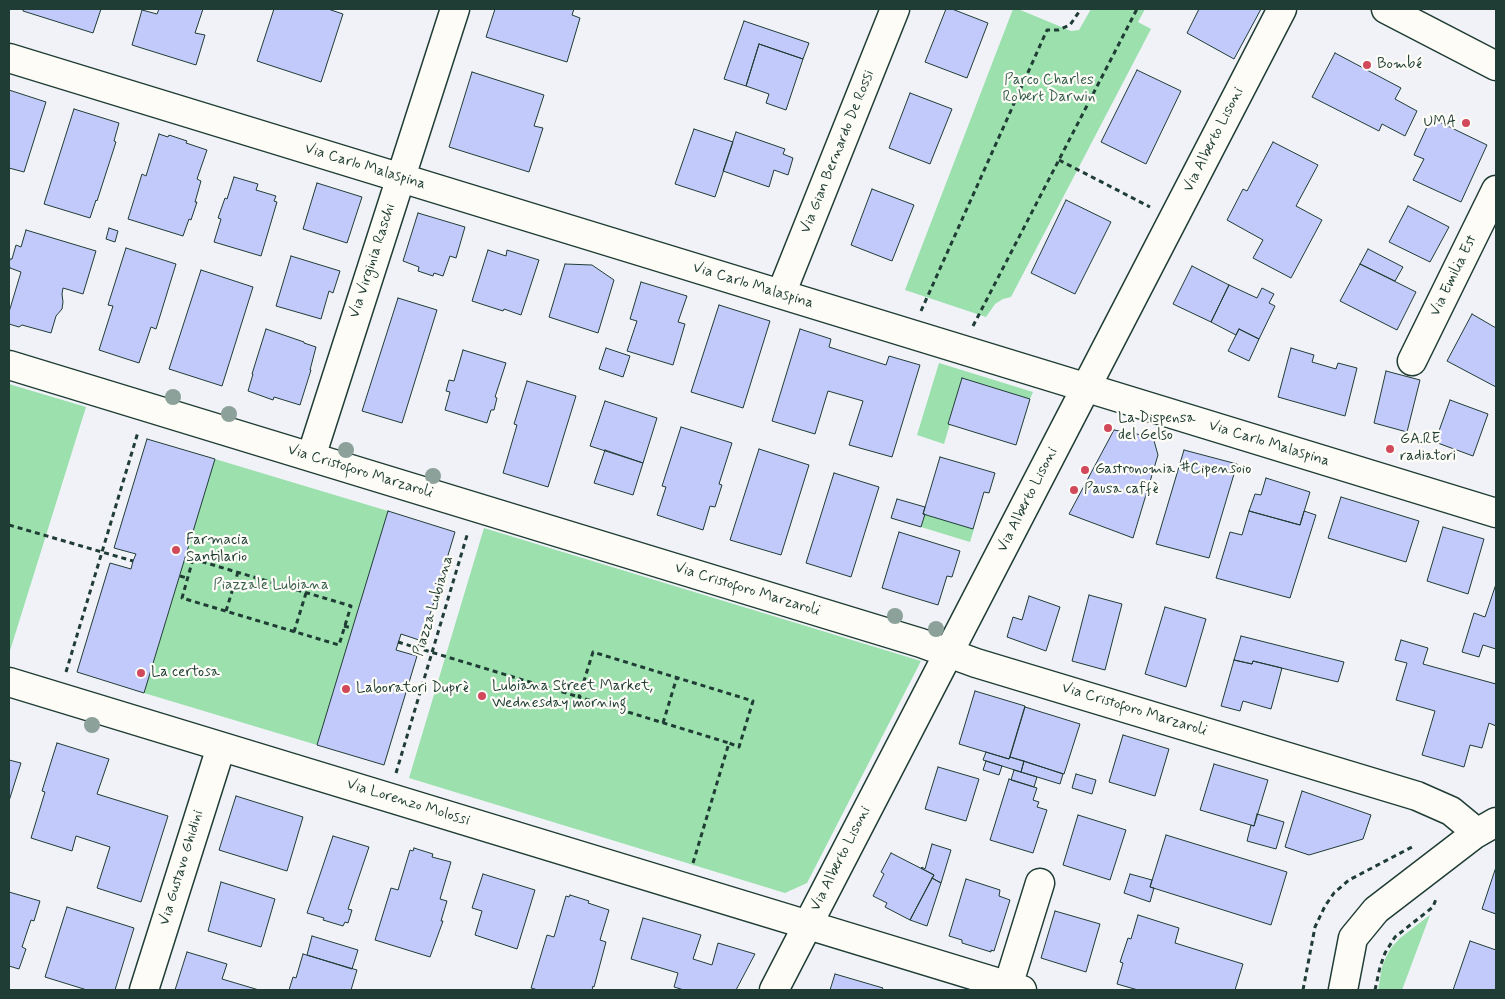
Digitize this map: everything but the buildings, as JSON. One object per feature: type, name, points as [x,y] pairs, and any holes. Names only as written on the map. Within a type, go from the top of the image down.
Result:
[{"type":"street","name":"Via Virginia Raschi","points":[[311,457],[454,9]]},
{"type":"street","name":"Via Gian Bernardo De Rossi","points":[[781,294],[894,9]]},
{"type":"street","name":"Via Alberto Lisoni","points":[[774,990],[1282,9]]},
{"type":"street","points":[[1386,9],[1496,66]]},
{"type":"street","points":[[1424,9],[1496,46]]},
{"type":"street","name":"Via Carlo Malaspina","points":[[9,58],[1496,513]]},
{"type":"street","name":"Via Emilia Est","points":[[1412,361],[1496,190]]},
{"type":"street","name":"Via Cristoforo Marzaroli","points":[[9,366],[476,507],[1417,796],[1451,811],[1468,825],[1486,828]]},
{"type":"street","name":"Via Lorenzo Molossi","points":[[9,682],[1015,988]]},
{"type":"street","name":"Via Gustavo Ghidini","points":[[144,990],[221,747]]},
{"type":"street","points":[[1343,990],[1354,938],[1376,910],[1486,828]]},
{"type":"street","points":[[1015,988],[1040,883]]},
{"type":"path","points":[[910,334],[1047,30],[1058,30],[1070,25],[1081,9]]},
{"type":"path","points":[[961,349],[1137,9]]},
{"type":"path","points":[[1059,160],[1173,219]]},
{"type":"path","points":[[66,676],[146,407]]},
{"type":"path","name":"Piazza Lubiana","points":[[388,797],[476,507]]},
{"type":"path","points":[[9,525],[134,561]]},
{"type":"path","points":[[193,559],[351,606],[338,646],[182,598],[187,578],[193,559]]},
{"type":"path","points":[[226,611],[238,572]]},
{"type":"path","points":[[180,576],[187,578]]},
{"type":"path","points":[[294,632],[306,593]]},
{"type":"path","points":[[344,626],[352,628]]},
{"type":"path","points":[[398,642],[739,747],[753,701],[593,652],[579,697]]},
{"type":"path","points":[[663,723],[677,678]]},
{"type":"path","points":[[686,887],[729,743]]},
{"type":"path","points":[[1375,990],[1385,953],[1395,937],[1433,906],[1436,898]]},
{"type":"green space","name":"Parco Charles Robert Darwin","points":[[1013,9],[1018,9],[1071,31],[1079,30],[1091,9],[1145,9],[1138,22],[1151,29],[1011,297],[995,304],[986,317],[905,290]]},
{"type":"green space","points":[[939,363],[1033,392],[1030,399],[962,378],[948,423],[950,424],[944,444],[917,435]]},
{"type":"green space","points":[[9,384],[86,407],[9,654]]},
{"type":"green space","name":"Piazzale Lubiana","points":[[215,459],[388,511],[317,745],[144,693]]},
{"type":"green space","points":[[925,514],[974,529],[970,542],[921,527]]},
{"type":"green space","points":[[484,528],[921,661],[807,883],[785,893],[409,778]]},
{"type":"green space","points":[[1430,915],[1402,990],[1378,990],[1382,967],[1391,948],[1400,938]]},
{"type":"place","name":"Bombé","points":[[1367,65]]},
{"type":"place","name":"UMA","points":[[1466,123]]},
{"type":"place","name":"La Dispensa del Gelso","points":[[1108,428]]},
{"type":"place","name":"GA.RE radiatori","points":[[1390,449]]},
{"type":"place","name":"Gastronomia #Cipensoio","points":[[1085,470]]},
{"type":"place","name":"Pausa caffè","points":[[1074,490]]},
{"type":"place","name":"Farmacia Santilario","points":[[176,550]]},
{"type":"place","name":"La certosa","points":[[141,673]]},
{"type":"place","name":"Laboratori Duprè","points":[[346,689]]},
{"type":"place","name":"Lubiana Street Market, Wednesday morning","points":[[482,696]]}]
